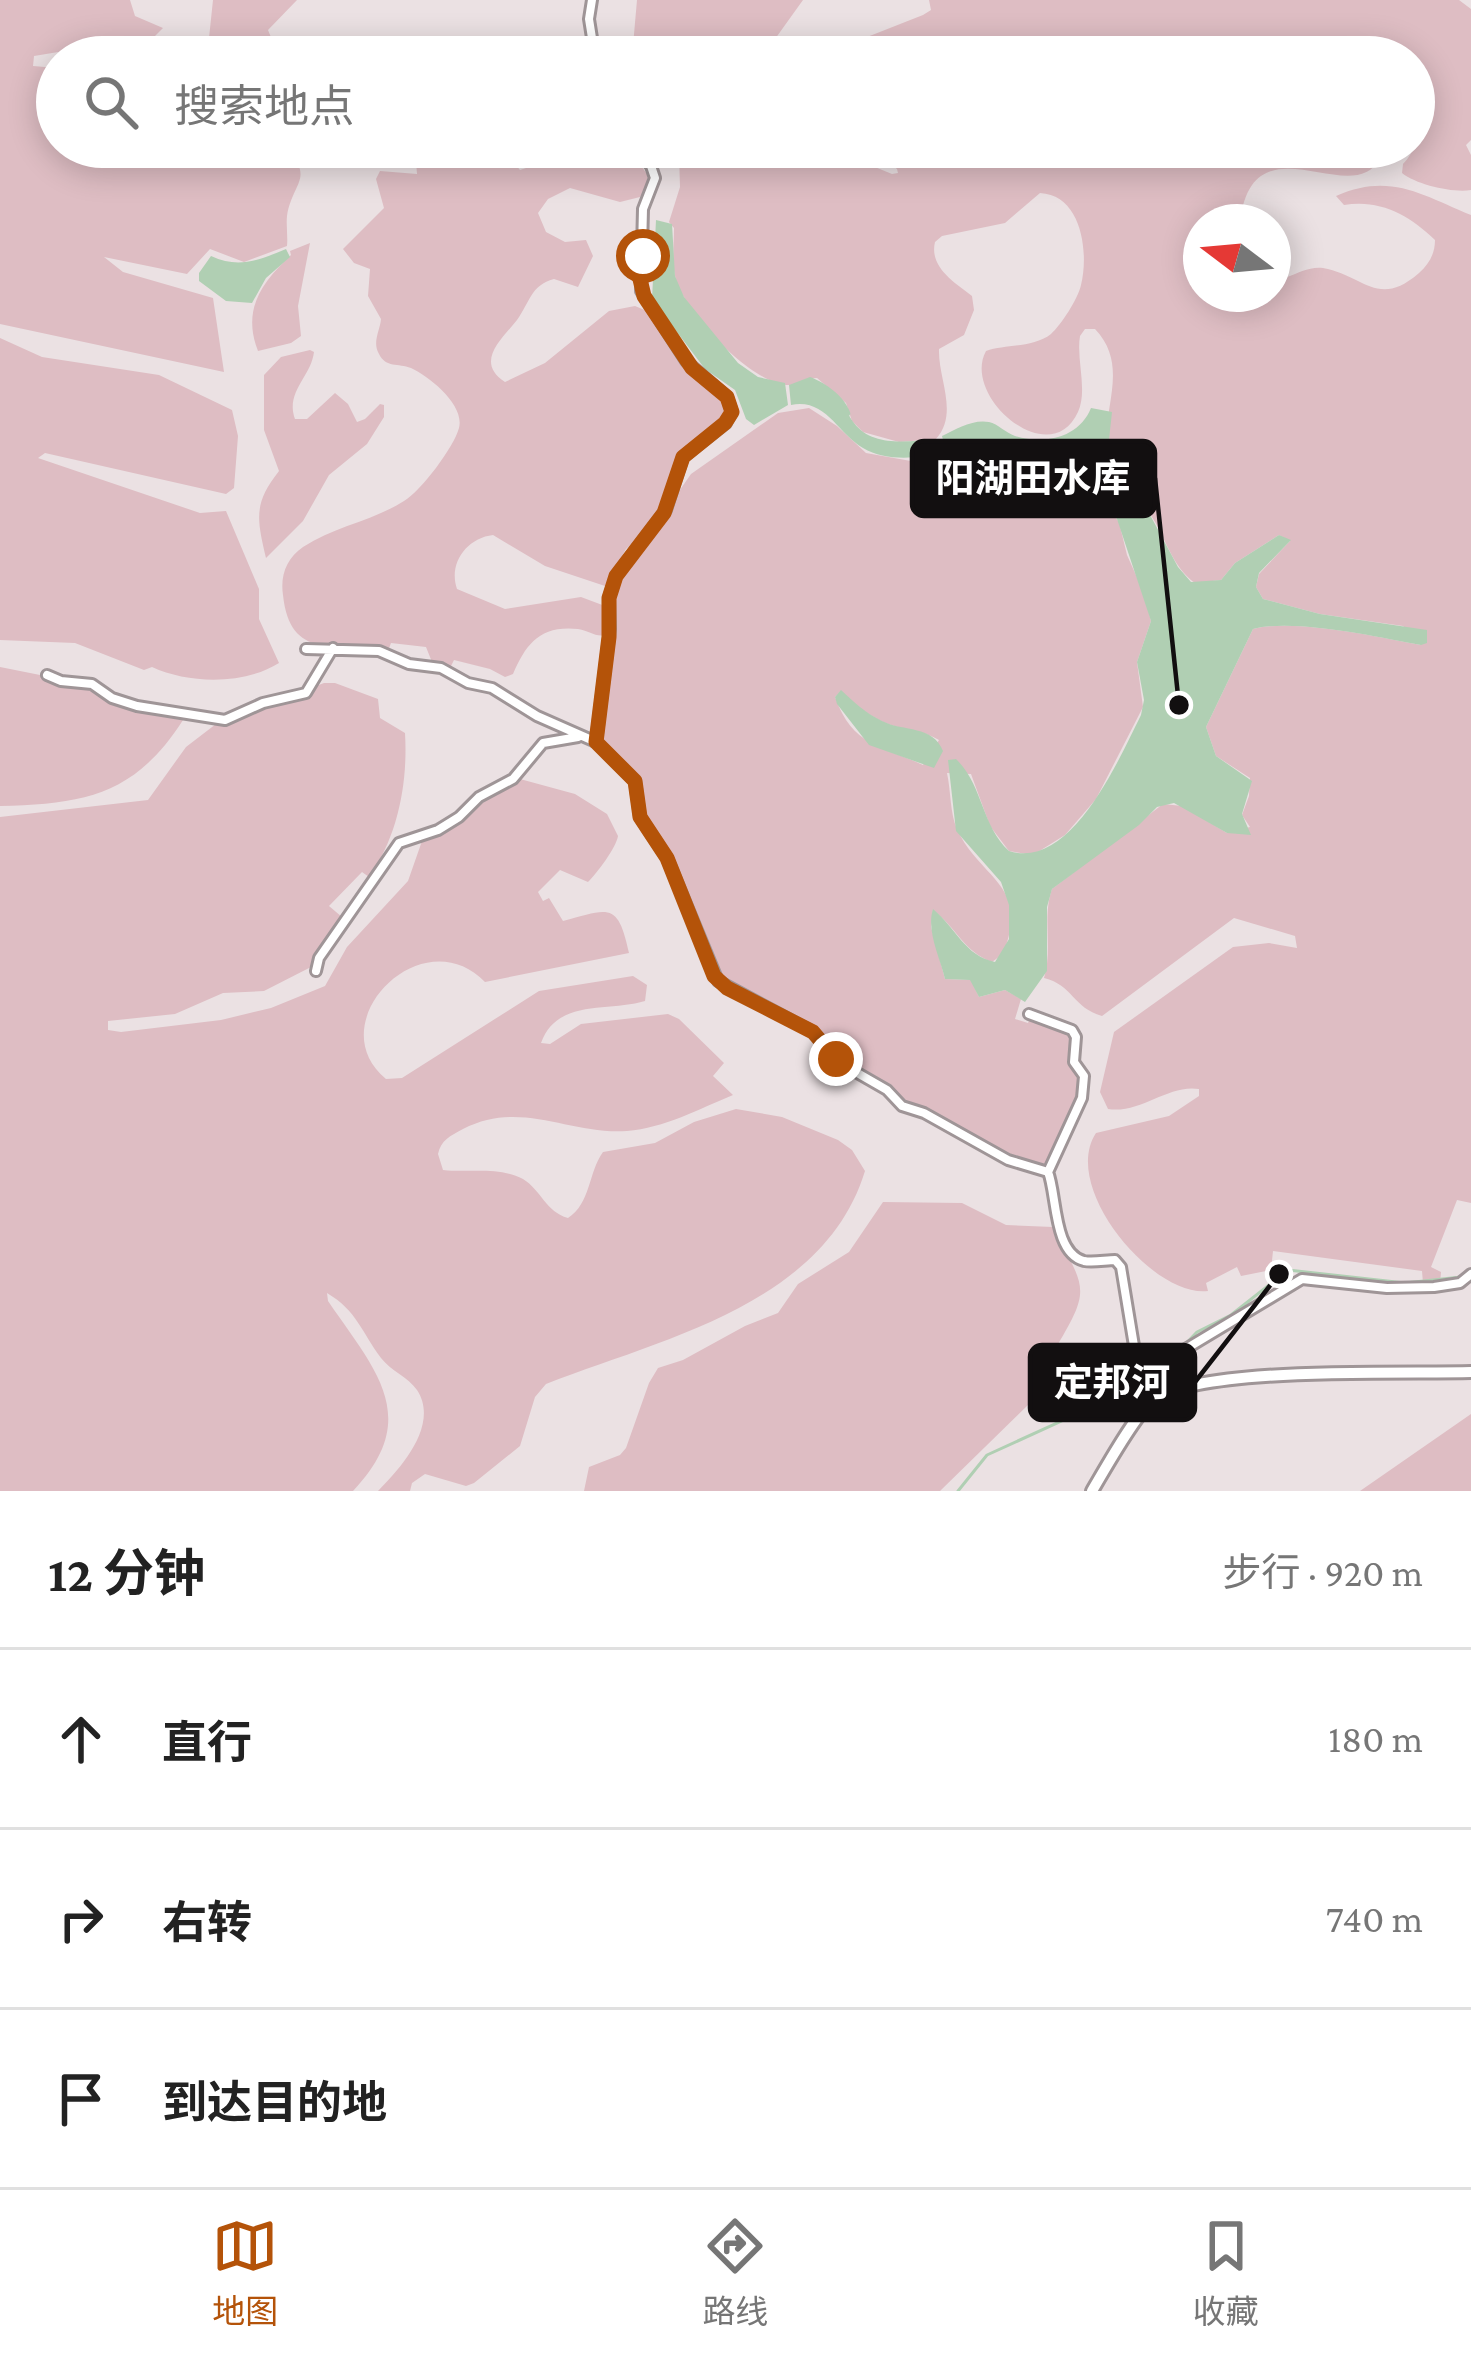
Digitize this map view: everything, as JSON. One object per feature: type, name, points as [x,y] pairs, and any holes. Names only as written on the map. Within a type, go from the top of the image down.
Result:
[{"type":"street","points":[[592,0],[592,36]]},
{"type":"street","points":[[596,742],[609,598],[616,576],[664,513],[683,457],[732,412],[727,397],[686,361],[641,291],[643,209],[655,178],[652,168]]},
{"type":"street","points":[[47,675],[92,684],[112,698],[137,706],[224,720],[263,703],[306,693],[333,648]]},
{"type":"street","points":[[306,649],[380,652],[409,664],[441,668],[468,683],[494,689],[542,719],[596,742],[635,781],[640,817],[667,858],[718,981],[813,1032],[840,1064],[887,1090],[902,1106],[924,1113],[1008,1160],[1048,1172]]},
{"type":"street","points":[[316,971],[319,958],[398,843],[460,817],[479,797],[513,778],[542,743],[583,736]]},
{"type":"street","points":[[1029,1014],[1062,1022],[1076,1037],[1074,1062],[1084,1076],[1080,1108],[1048,1172],[1057,1222],[1076,1256],[1120,1264],[1138,1370],[1150,1396]]},
{"type":"street","points":[[1091,1491],[1179,1353],[1302,1279],[1387,1288],[1444,1287],[1470,1277]]},
{"type":"street","points":[[1150,1396],[1242,1378],[1471,1372]]},
{"type":"shaded area","points":[[0,0],[130,0],[135,16],[163,28],[155,36],[36,36],[36,168],[300,168],[287,216],[287,246],[244,262],[210,249],[187,274],[104,257],[123,272],[213,298],[224,372],[0,324]]},
{"type":"shaded area","points":[[213,0],[297,0],[268,30],[270,36],[209,36]]},
{"type":"shaded area","points":[[637,0],[803,0],[777,36],[634,36]]},
{"type":"shaded area","points":[[929,0],[1459,0],[1471,9],[1471,140],[1466,145],[1471,155],[1471,190],[1435,187],[1402,173],[1403,168],[1435,168],[1435,36],[870,36],[931,10]]},
{"type":"shaded area","points":[[417,168],[643,168],[651,180],[640,197],[620,202],[570,188],[548,199],[538,213],[546,232],[565,242],[586,240],[593,256],[578,287],[554,279],[536,290],[498,343],[492,367],[505,382],[545,363],[609,311],[635,306],[647,311],[686,368],[727,405],[718,424],[682,453],[665,505],[652,526],[626,549],[605,586],[545,566],[493,535],[475,541],[462,553],[455,570],[457,589],[505,609],[581,597],[605,606],[606,635],[578,629],[544,634],[529,646],[513,674],[505,677],[454,660],[450,668],[432,662],[426,647],[391,643],[388,651],[318,645],[295,630],[283,595],[284,574],[297,551],[411,496],[444,457],[459,428],[457,410],[436,385],[411,368],[382,358],[376,345],[381,319],[368,296],[370,269],[354,263],[343,249],[384,208],[376,179],[380,171],[417,174]]},
{"type":"shaded area","points":[[679,168],[877,168],[892,174],[898,173],[896,168],[1371,168],[1349,176],[1283,169],[1264,174],[1249,191],[1245,204],[1183,204],[1183,312],[1291,312],[1291,275],[1318,268],[1371,287],[1392,288],[1419,273],[1434,250],[1435,240],[1415,223],[1370,204],[1344,205],[1336,196],[1390,186],[1471,215],[1471,1203],[1457,1200],[1431,1267],[1441,1272],[1440,1284],[1423,1283],[1422,1271],[1273,1251],[1271,1270],[1241,1276],[1237,1267],[1206,1283],[1208,1291],[1186,1288],[1162,1277],[1139,1258],[1101,1209],[1088,1156],[1096,1133],[1169,1116],[1199,1096],[1199,1089],[1188,1089],[1132,1107],[1108,1109],[1100,1092],[1114,1032],[1233,947],[1269,943],[1297,948],[1295,936],[1234,918],[1102,1016],[1044,978],[1052,889],[1163,804],[1182,806],[1227,833],[1250,827],[1242,815],[1250,778],[1216,756],[1206,727],[1253,629],[1313,627],[1421,645],[1403,626],[1320,614],[1263,599],[1256,587],[1259,574],[1290,541],[1279,535],[1235,563],[1221,580],[1195,583],[1187,576],[1150,514],[1110,463],[1107,428],[1112,361],[1095,329],[1085,329],[1080,336],[1081,403],[1065,429],[1048,435],[1030,431],[997,406],[982,369],[986,351],[1036,342],[1051,334],[1081,285],[1084,257],[1079,228],[1074,215],[1054,196],[1040,193],[1005,223],[942,236],[935,242],[939,266],[972,296],[974,310],[964,335],[939,349],[947,407],[943,429],[936,439],[899,442],[863,432],[852,421],[846,403],[817,378],[790,385],[774,382],[721,344],[680,290],[673,258],[674,228],[669,222],[680,187]]},
{"type":"shaded area","points":[[656,220],[672,224],[675,276],[684,297],[738,363],[758,377],[785,383],[788,405],[754,425],[746,419],[735,390],[705,369],[652,299]]},
{"type":"shaded area","points":[[310,243],[298,306],[301,336],[258,351],[252,323],[257,298],[290,251]]},
{"type":"shaded area","points":[[286,249],[290,257],[266,278],[252,303],[226,301],[199,281],[211,256],[240,262]]},
{"type":"shaded area","points":[[0,338],[42,357],[159,375],[232,410],[238,436],[234,488],[226,494],[45,453],[38,458],[200,513],[226,511],[259,589],[259,619],[279,663],[250,675],[199,679],[152,667],[144,670],[75,643],[0,640]]},
{"type":"shaded area","points":[[310,350],[312,361],[293,401],[295,419],[307,419],[335,393],[348,404],[357,422],[380,404],[384,417],[367,444],[329,475],[303,521],[266,558],[259,512],[279,471],[264,430],[264,375],[281,357]]},
{"type":"shaded area","points":[[810,377],[840,397],[862,431],[881,440],[936,439],[939,453],[901,458],[863,448],[822,412],[803,404],[791,405],[789,385]]},
{"type":"shaded area","points":[[809,408],[866,453],[922,463],[976,449],[1089,492],[1119,522],[1151,621],[1137,662],[1143,707],[1096,799],[1065,835],[1033,855],[1009,851],[990,826],[971,774],[947,773],[957,829],[999,884],[1011,912],[1003,954],[992,962],[974,952],[933,910],[931,927],[945,979],[971,980],[979,997],[1005,990],[1021,999],[1015,1019],[1028,1023],[1031,1016],[1063,1025],[1072,1036],[1078,1097],[1048,1166],[1010,1156],[905,1102],[890,1086],[843,1060],[816,1028],[722,978],[672,856],[644,815],[640,778],[602,744],[612,594],[617,580],[691,474],[778,413]],"holes":[[[841,691],[884,722],[939,740],[923,765],[860,735],[835,697]]]},
{"type":"shaded area","points":[[1091,408],[1112,412],[1108,449],[1112,468],[1149,513],[1191,582],[1221,580],[1235,563],[1279,535],[1291,540],[1259,573],[1256,587],[1263,599],[1320,614],[1427,630],[1427,643],[1312,627],[1253,629],[1206,727],[1216,756],[1252,781],[1242,814],[1251,835],[1227,833],[1174,803],[1157,807],[1052,889],[1047,907],[1047,971],[1025,1002],[1005,990],[979,997],[970,980],[945,979],[932,935],[933,909],[968,948],[995,962],[1009,939],[1009,905],[1001,882],[956,831],[948,760],[956,759],[965,769],[993,829],[1009,851],[1032,853],[1053,844],[1090,807],[1141,715],[1144,700],[1137,662],[1151,621],[1117,519],[1089,492],[984,451],[946,452],[942,436],[983,421],[1015,436],[1049,439],[1078,426]]},
{"type":"shaded area","points":[[0,667],[85,684],[115,703],[183,720],[146,765],[105,790],[58,802],[0,806]]},
{"type":"shaded area","points":[[324,683],[378,699],[380,718],[405,733],[399,808],[379,861],[369,877],[362,872],[329,906],[342,917],[311,967],[264,991],[223,993],[175,1014],[108,1021],[108,1030],[221,1020],[271,1008],[325,986],[347,947],[408,881],[422,841],[455,825],[486,796],[520,779],[575,794],[607,814],[618,836],[592,878],[588,882],[560,870],[538,892],[543,901],[549,898],[563,921],[602,912],[616,917],[629,953],[485,982],[460,965],[433,962],[408,969],[386,985],[371,1007],[364,1031],[368,1056],[386,1079],[402,1078],[539,991],[633,976],[647,985],[645,1001],[572,1013],[559,1019],[541,1043],[550,1044],[581,1024],[668,1014],[724,1063],[713,1076],[733,1095],[668,1122],[627,1131],[525,1118],[484,1121],[444,1142],[438,1154],[443,1170],[513,1175],[568,1218],[581,1204],[603,1152],[655,1143],[694,1122],[736,1109],[782,1117],[838,1140],[852,1150],[865,1171],[844,1217],[814,1254],[776,1285],[687,1332],[546,1384],[535,1397],[520,1446],[466,1486],[425,1474],[412,1483],[410,1491],[378,1491],[421,1432],[423,1403],[413,1385],[381,1358],[352,1314],[327,1293],[375,1372],[388,1417],[385,1440],[374,1464],[353,1491],[0,1491],[0,817],[148,800],[186,747],[216,724]]},
{"type":"shaded area","points":[[841,690],[882,721],[932,737],[943,751],[934,768],[869,745],[837,704],[835,697]]},
{"type":"shaded area","points":[[883,1202],[962,1203],[1006,1225],[1053,1227],[1078,1277],[1075,1314],[1054,1351],[1043,1348],[1029,1404],[940,1491],[584,1491],[589,1467],[626,1448],[658,1368],[778,1313],[798,1284],[849,1252]]},
{"type":"shaded area","points":[[1471,1414],[1471,1491],[1360,1491]]},
{"type":"waterway","points":[[1149,1382],[1197,1332],[1231,1315],[1288,1270],[1405,1283],[1461,1277]]},
{"type":"waterway","points":[[958,1491],[987,1455],[1116,1392]]},
{"type":"place","name":"阳湖田水库","points":[[1179,705]]},
{"type":"place","name":"定邦河","points":[[1279,1274]]},
{"type":"route","points":[[643,256],[639,275],[644,296],[692,368],[727,397],[732,412],[683,457],[664,513],[616,576],[609,598],[596,742],[635,781],[640,817],[667,858],[714,976],[727,988],[813,1032],[836,1059]]}]
